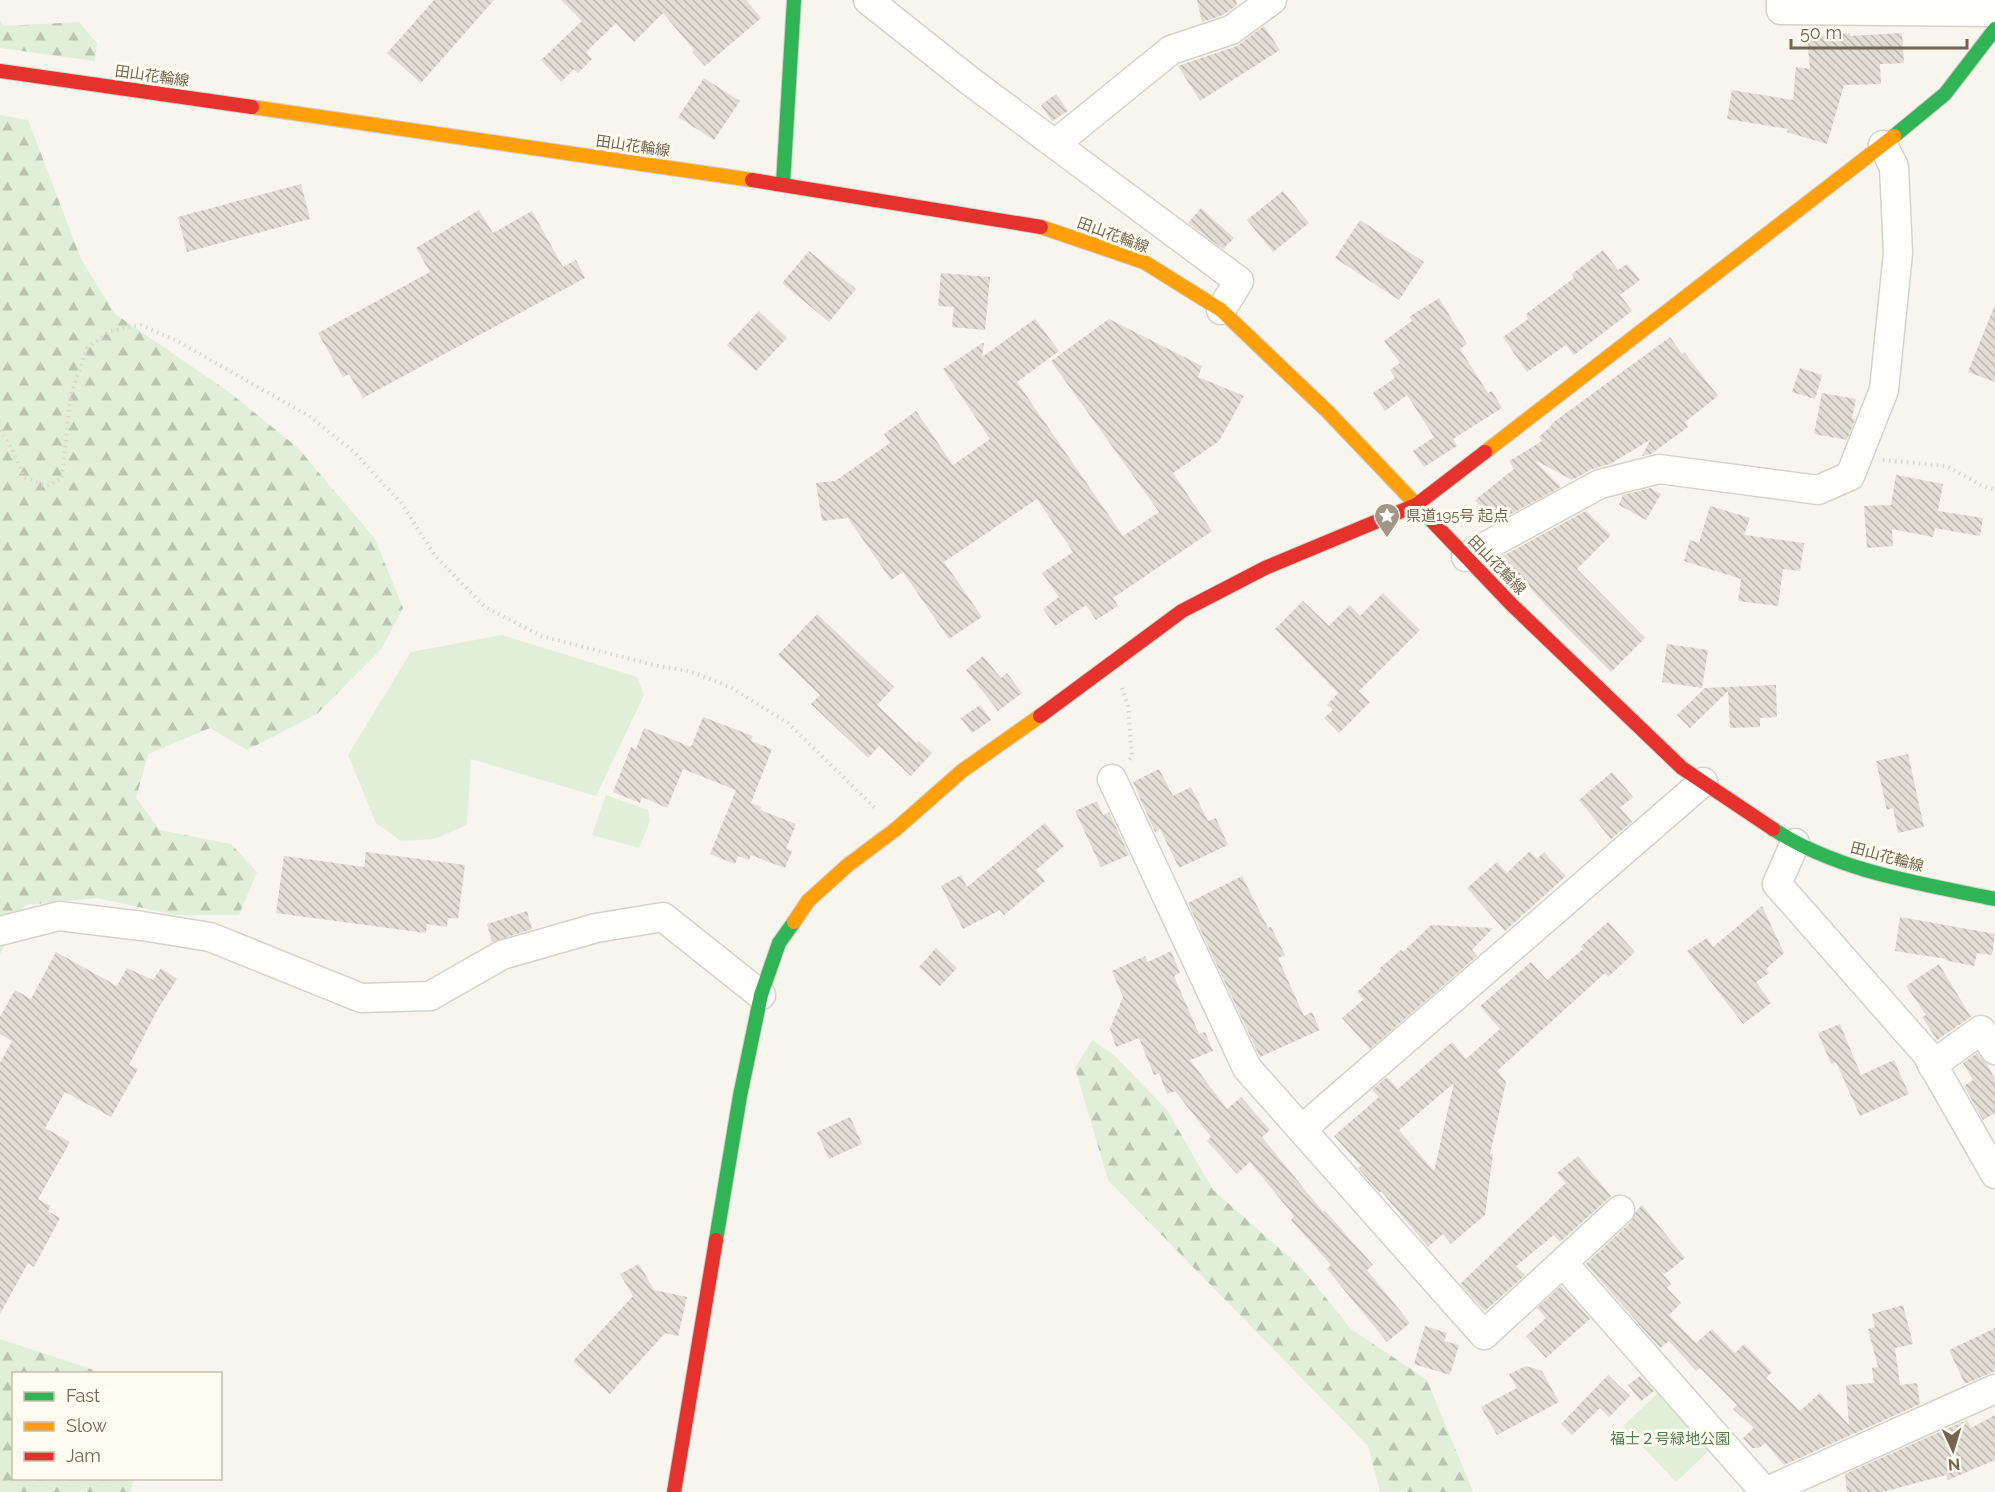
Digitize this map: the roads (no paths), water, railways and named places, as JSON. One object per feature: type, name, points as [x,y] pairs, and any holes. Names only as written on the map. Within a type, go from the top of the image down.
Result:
[{"type":"street","points":[[783,184],[794,0]]},
{"type":"street","points":[[868,0],[970,81],[1239,281],[1221,310]]},
{"type":"street","points":[[1055,144],[1171,50],[1231,30],[1272,0]]},
{"type":"street","points":[[1781,0],[1781,10],[1995,12]]},
{"type":"street","points":[[674,1492],[740,1096],[761,995],[779,943],[808,901],[962,771],[1182,611],[1244,578],[1336,536],[1416,505],[1883,145],[1945,94],[1995,29]]},
{"type":"street","name":"田山花輪線","points":[[0,71],[783,184],[1039,226],[1144,262],[1221,310],[1328,412],[1512,605],[1682,768],[1795,843],[1867,872],[1995,899]]},
{"type":"street","points":[[1466,557],[1600,484],[1659,469],[1818,490],[1850,476],[1884,390],[1898,253],[1894,167],[1883,145]]},
{"type":"street","points":[[1112,779],[1247,1068],[1484,1335],[1620,1210]]},
{"type":"street","points":[[1302,1129],[1703,782]]},
{"type":"street","points":[[1795,843],[1777,884],[1926,1053],[1932,1065],[1984,1129],[1995,1174]]},
{"type":"street","points":[[0,931],[59,916],[210,937],[361,998],[372,998],[430,996],[502,955],[596,928],[663,917],[761,995]]},
{"type":"street","points":[[1932,1065],[1981,1030],[1995,1050]]},
{"type":"street","points":[[1563,1263],[1765,1492],[1995,1389]]},
{"type":"place","name":"県道195号 起点","points":[[1387,539]]},
{"type":"park label","name":"福士２号緑地公園","points":[[1670,1439]]}]
